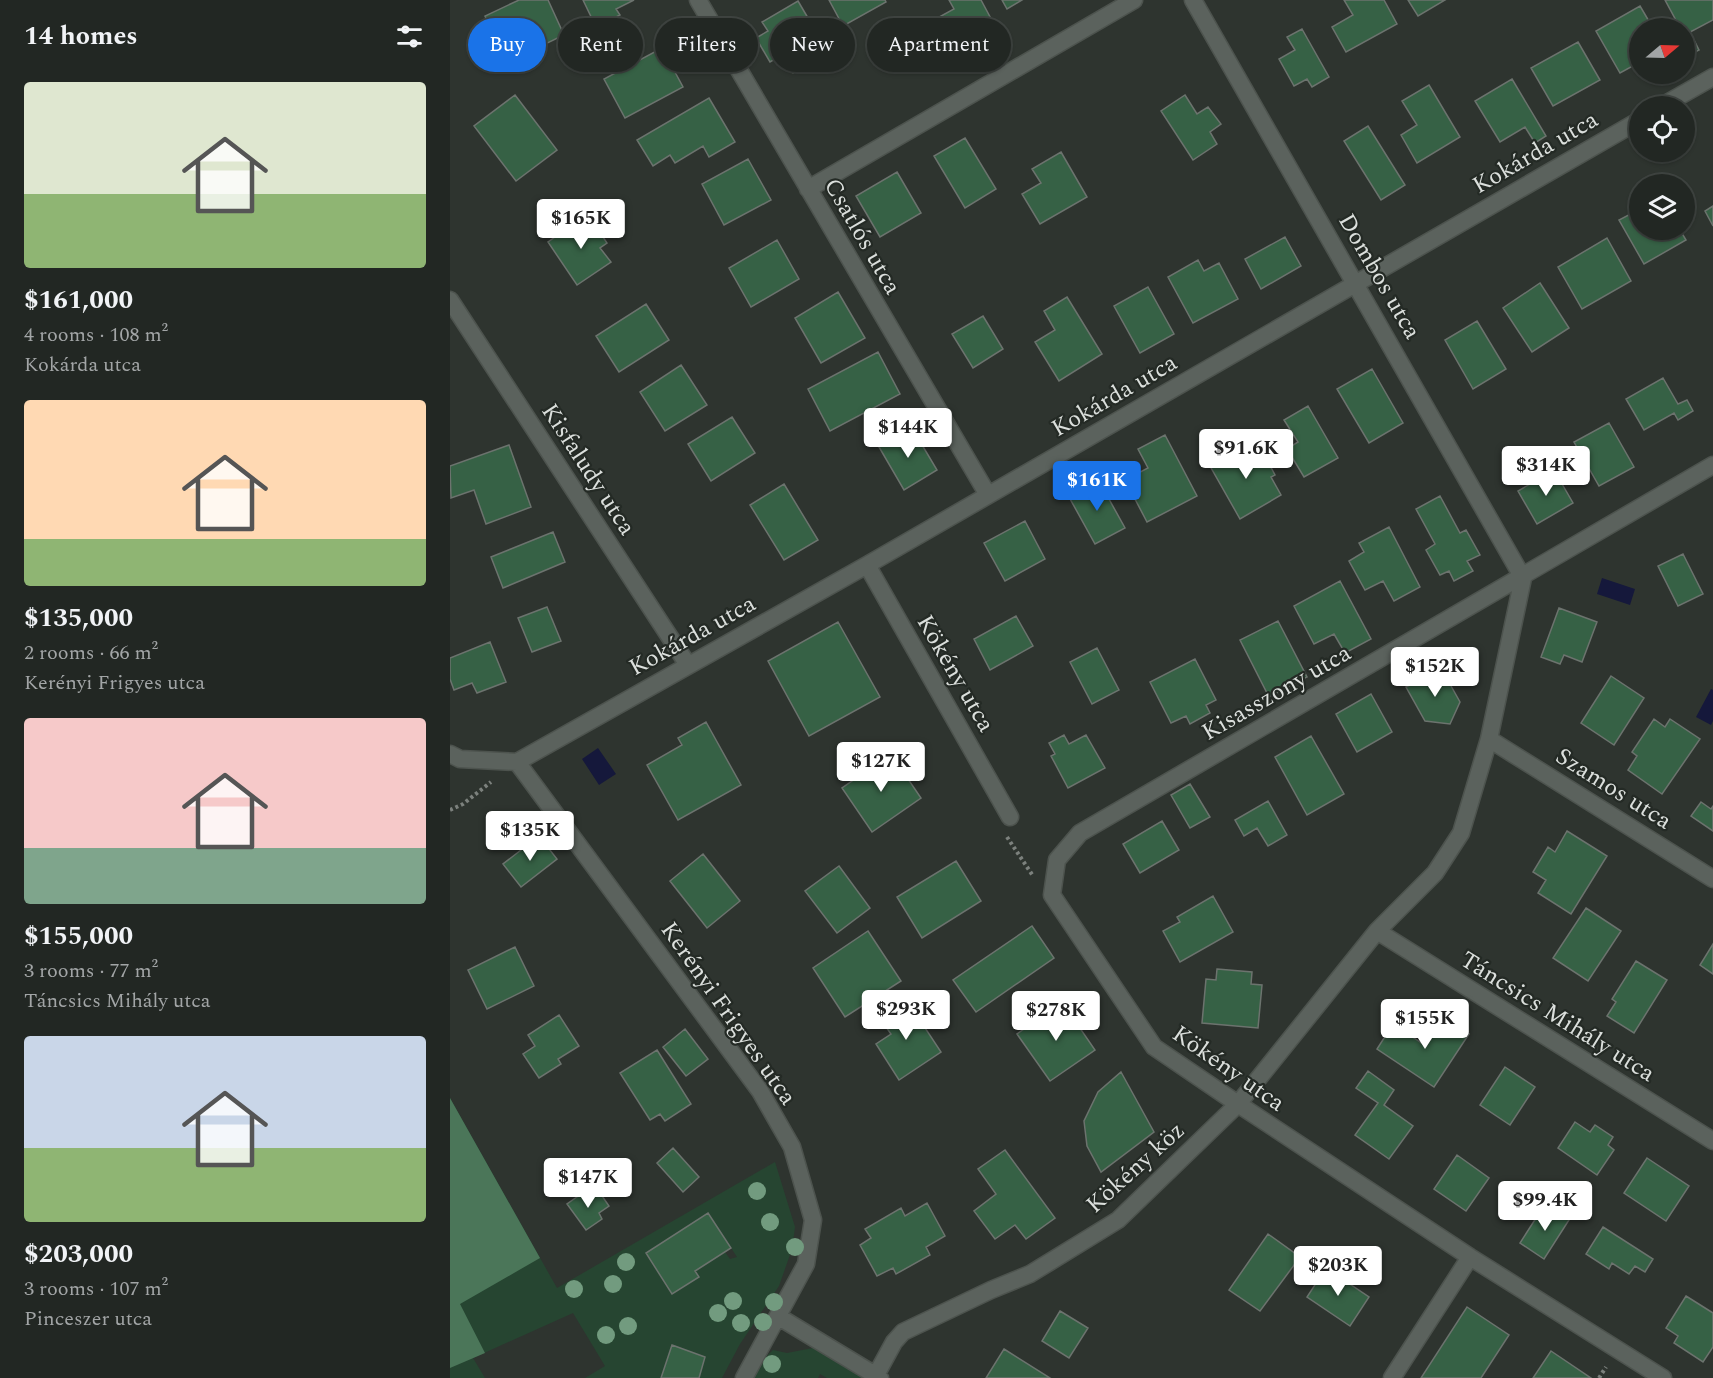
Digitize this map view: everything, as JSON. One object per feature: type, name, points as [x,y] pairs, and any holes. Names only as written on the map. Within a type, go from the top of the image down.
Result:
[{"type":"street","name":"Csatlós utca","points":[[698,0],[988,495]]},
{"type":"street","points":[[808,189],[1134,0]]},
{"type":"street","name":"Dombos utca","points":[[1193,0],[1523,578]]},
{"type":"street","points":[[1680,96],[1713,77]]},
{"type":"street","name":"Kokárda utca","points":[[517,762],[867,565],[1629,126]]},
{"type":"street","name":"Kisfaludy utca","points":[[450,300],[688,665]]},
{"type":"street","name":"Kisasszony utca","points":[[1052,895],[1057,860],[1080,833],[1523,578],[1713,465]]},
{"type":"street","name":"Kökény utca","points":[[867,565],[1010,817]]},
{"type":"street","name":"Kökény köz","points":[[878,1377],[894,1342],[903,1332],[1030,1274],[1118,1220],[1238,1104],[1377,931],[1434,873],[1461,833],[1489,738],[1523,578]]},
{"type":"street","name":"Szamos utca","points":[[1489,738],[1713,879]]},
{"type":"street","points":[[450,754],[460,759],[517,762]]},
{"type":"street","name":"Kerényi Frigyes utca","points":[[517,762],[760,1091],[792,1147],[813,1220],[806,1264],[744,1378]]},
{"type":"street","name":"Kökény utca","points":[[1052,895],[1155,1047],[1470,1257],[1663,1378]]},
{"type":"street","name":"Táncsics Mihály utca","points":[[1377,931],[1713,1141]]},
{"type":"street","points":[[1392,1378],[1470,1257]]},
{"type":"street","points":[[779,1317],[878,1377]]},
{"type":"path","points":[[450,810],[462,804],[517,762]]},
{"type":"path","points":[[1010,817],[1005,833],[1041,889],[1052,895]]},
{"type":"green space","points":[[450,1098],[557,1288],[775,1162],[795,1227],[792,1249],[779,1286],[740,1344],[722,1378],[585,1378],[605,1366],[573,1313],[473,1358],[485,1378],[450,1378]],"holes":[[[708,1213],[737,1257],[730,1259],[725,1252],[695,1271],[698,1277],[672,1294],[646,1253]]]},
{"type":"green space","points":[[450,1098],[540,1258],[460,1304],[485,1353],[450,1368]]},
{"type":"green space","points":[[813,1348],[863,1378],[827,1378],[820,1374],[818,1378],[744,1378],[773,1350],[787,1353]]},
{"type":"shaded area","points":[[1602,578],[1635,589],[1630,605],[1597,594]]},
{"type":"shaded area","points":[[1711,689],[1713,690],[1713,721],[1711,725],[1696,717]]},
{"type":"shaded area","points":[[598,748],[616,774],[599,785],[582,759]]},
{"type":"building","points":[[519,0],[548,0],[558,22],[558,38],[546,44],[546,18],[486,18],[485,16]]},
{"type":"building","points":[[583,0],[634,0],[616,9],[620,15],[614,18],[592,18]]},
{"type":"building","points":[[829,0],[885,0],[886,2],[855,19],[839,18]]},
{"type":"building","points":[[949,0],[981,0],[991,18],[937,18],[954,9]]},
{"type":"building","points":[[1002,0],[1022,0],[1007,9]]},
{"type":"building","points":[[1344,0],[1384,0],[1397,24],[1346,52],[1332,27],[1353,15]]},
{"type":"building","points":[[1408,0],[1445,0],[1418,16]]},
{"type":"building","points":[[1665,0],[1713,0],[1713,20],[1695,29],[1695,18],[1675,18]]},
{"type":"building","points":[[798,1],[808,18],[770,18],[770,62],[758,41],[758,37],[768,31],[762,22]]},
{"type":"building","points":[[1640,6],[1647,18],[1629,18],[1629,68],[1620,73],[1596,31]]},
{"type":"building","points":[[1302,29],[1329,77],[1312,87],[1307,79],[1294,86],[1279,59],[1295,50],[1287,37]]},
{"type":"building","points":[[1578,42],[1600,80],[1553,106],[1531,68]]},
{"type":"building","points":[[655,52],[655,72],[675,72],[683,87],[625,118],[604,79],[617,72],[643,72],[643,58]]},
{"type":"building","points":[[1512,79],[1546,136],[1535,143],[1525,127],[1500,142],[1475,101]]},
{"type":"building","points":[[1429,85],[1460,137],[1417,163],[1401,135],[1417,125],[1402,101]]},
{"type":"building","points":[[515,95],[557,150],[516,181],[474,126]]},
{"type":"building","points":[[1185,95],[1197,114],[1208,107],[1221,124],[1210,132],[1217,144],[1193,160],[1161,111]]},
{"type":"building","points":[[709,98],[735,142],[709,157],[703,146],[675,163],[670,155],[653,166],[637,140]]},
{"type":"building","points":[[1368,126],[1405,185],[1381,200],[1344,141]]},
{"type":"building","points":[[965,138],[996,189],[965,208],[934,156]]},
{"type":"building","points":[[1061,152],[1087,197],[1040,224],[1022,194],[1041,183],[1032,169]]},
{"type":"building","points":[[748,159],[771,200],[724,225],[702,184]]},
{"type":"building","points":[[897,172],[921,213],[880,237],[856,196]]},
{"type":"building","points":[[1713,206],[1713,226],[1705,211]]},
{"type":"building","points":[[588,214],[607,243],[600,248],[611,262],[577,285],[548,242]]},
{"type":"building","points":[[1629,215],[1629,238],[1619,220]]},
{"type":"building","points":[[1285,237],[1301,266],[1261,289],[1245,259]]},
{"type":"building","points":[[1607,238],[1631,281],[1582,309],[1558,267]]},
{"type":"building","points":[[777,240],[799,279],[751,307],[729,268]]},
{"type":"building","points":[[1630,240],[1686,240],[1644,264]]},
{"type":"building","points":[[1198,260],[1204,271],[1219,263],[1238,299],[1193,323],[1168,277]]},
{"type":"building","points":[[1540,283],[1569,328],[1532,352],[1503,308]]},
{"type":"building","points":[[1148,287],[1174,334],[1140,353],[1114,306]]},
{"type":"building","points":[[838,292],[865,338],[821,363],[795,318]]},
{"type":"building","points":[[1067,297],[1102,354],[1059,381],[1035,342],[1055,330],[1044,311]]},
{"type":"building","points":[[646,304],[669,340],[619,372],[596,336]]},
{"type":"building","points":[[983,316],[1003,349],[973,368],[952,334]]},
{"type":"building","points":[[1477,321],[1506,369],[1473,389],[1445,340]]},
{"type":"building","points":[[878,352],[900,394],[830,431],[808,389]]},
{"type":"building","points":[[681,365],[707,405],[665,431],[640,392]]},
{"type":"building","points":[[1372,369],[1403,423],[1369,443],[1337,389]]},
{"type":"building","points":[[1663,378],[1678,404],[1687,400],[1693,411],[1678,420],[1674,413],[1644,430],[1626,399]]},
{"type":"building","points":[[1308,406],[1338,458],[1304,477],[1287,449],[1298,442],[1284,420]]},
{"type":"building","points":[[732,417],[755,453],[711,481],[688,444]]},
{"type":"building","points":[[1609,423],[1634,467],[1599,486],[1574,442]]},
{"type":"building","points":[[912,428],[937,470],[904,490],[879,447]]},
{"type":"building","points":[[1165,435],[1197,496],[1147,522],[1125,480],[1148,468],[1138,449]]},
{"type":"building","points":[[1251,443],[1260,458],[1265,456],[1275,475],[1271,477],[1281,495],[1240,519],[1210,466]]},
{"type":"building","points":[[509,445],[531,507],[486,524],[474,490],[451,498],[450,466]]},
{"type":"building","points":[[1554,470],[1573,503],[1537,524],[1518,491]]},
{"type":"building","points":[[1099,481],[1125,528],[1095,544],[1069,497]]},
{"type":"building","points":[[784,484],[818,540],[784,560],[750,505]]},
{"type":"building","points":[[1440,496],[1460,533],[1466,530],[1480,555],[1467,561],[1473,571],[1454,581],[1449,571],[1440,575],[1426,550],[1435,544],[1416,509]]},
{"type":"building","points":[[1025,521],[1045,559],[1005,581],[984,543]]},
{"type":"building","points":[[1389,527],[1420,587],[1394,601],[1383,581],[1365,590],[1349,561],[1364,552],[1359,543]]},
{"type":"building","points":[[553,532],[565,562],[503,588],[491,557]]},
{"type":"building","points":[[1683,554],[1703,594],[1678,606],[1658,566]]},
{"type":"building","points":[[1340,581],[1371,639],[1345,653],[1334,634],[1314,644],[1294,606]]},
{"type":"building","points":[[547,607],[561,641],[532,652],[518,618]]},
{"type":"building","points":[[1559,608],[1597,622],[1582,662],[1564,655],[1560,664],[1541,657]]},
{"type":"building","points":[[1016,616],[1033,646],[990,670],[974,639]]},
{"type":"building","points":[[1278,621],[1307,677],[1269,697],[1240,640]]},
{"type":"building","points":[[838,622],[880,697],[809,736],[768,661]]},
{"type":"building","points":[[490,642],[506,682],[477,693],[472,683],[454,690],[450,679],[450,658]]},
{"type":"building","points":[[1097,648],[1119,690],[1092,704],[1070,662]]},
{"type":"building","points":[[1195,659],[1216,700],[1206,705],[1210,713],[1190,724],[1186,716],[1171,723],[1150,682]]},
{"type":"building","points":[[1441,668],[1460,702],[1450,724],[1425,721],[1406,687]]},
{"type":"building","points":[[1611,676],[1644,698],[1614,745],[1581,723]]},
{"type":"building","points":[[1371,694],[1392,732],[1357,752],[1336,714]]},
{"type":"building","points":[[1654,719],[1665,727],[1670,719],[1700,739],[1662,794],[1628,770],[1637,756],[1632,752]]},
{"type":"building","points":[[706,722],[741,785],[678,820],[647,765],[682,745],[678,738]]},
{"type":"building","points":[[1064,735],[1069,744],[1086,735],[1105,768],[1068,788],[1051,756],[1055,754],[1049,743]]},
{"type":"building","points":[[1311,736],[1344,794],[1307,815],[1275,757]]},
{"type":"building","points":[[891,754],[921,798],[872,832],[842,788]]},
{"type":"building","points":[[1190,784],[1210,817],[1190,828],[1171,795]]},
{"type":"building","points":[[1268,801],[1287,835],[1268,846],[1257,828],[1244,836],[1235,820]]},
{"type":"building","points":[[1701,802],[1711,809],[1713,806],[1713,831],[1691,816]]},
{"type":"building","points":[[1162,821],[1179,850],[1140,873],[1123,844]]},
{"type":"building","points":[[1567,831],[1607,856],[1571,914],[1538,893],[1546,880],[1533,872],[1548,847],[1555,852]]},
{"type":"building","points":[[539,836],[557,859],[521,887],[503,864]]},
{"type":"building","points":[[703,854],[740,901],[707,928],[670,881]]},
{"type":"building","points":[[956,861],[981,901],[922,938],[897,897]]},
{"type":"building","points":[[839,866],[870,908],[837,933],[805,891]]},
{"type":"building","points":[[1213,896],[1233,932],[1180,962],[1163,931],[1180,922],[1177,917]]},
{"type":"building","points":[[1586,908],[1621,931],[1588,981],[1553,958]]},
{"type":"building","points":[[1032,926],[1054,958],[976,1012],[953,980]]},
{"type":"building","points":[[868,931],[901,981],[845,1017],[813,968]]},
{"type":"building","points":[[1713,944],[1713,974],[1700,965]]},
{"type":"building","points":[[515,947],[534,986],[487,1009],[468,970]]},
{"type":"building","points":[[1636,961],[1667,980],[1634,1033],[1607,1016],[1616,1002],[1612,999]]},
{"type":"building","points":[[1217,969],[1252,972],[1251,984],[1262,985],[1258,1028],[1202,1023],[1206,979],[1216,980]]},
{"type":"building","points":[[906,999],[941,1052],[899,1080],[876,1044],[891,1034],[879,1017]]},
{"type":"building","points":[[1062,1002],[1095,1050],[1050,1081],[1017,1034]]},
{"type":"building","points":[[559,1015],[579,1046],[558,1059],[561,1064],[539,1078],[523,1054],[535,1046],[528,1035]]},
{"type":"building","points":[[1444,1018],[1469,1034],[1434,1087],[1377,1049],[1393,1024],[1426,1046]]},
{"type":"building","points":[[685,1029],[708,1059],[686,1076],[663,1047]]},
{"type":"building","points":[[657,1050],[691,1104],[665,1121],[660,1114],[650,1120],[620,1073]]},
{"type":"building","points":[[1505,1067],[1535,1087],[1510,1125],[1480,1105]]},
{"type":"building","points":[[1368,1071],[1394,1090],[1384,1105],[1413,1126],[1389,1159],[1355,1135],[1378,1103],[1356,1088]]},
{"type":"building","points":[[1121,1072],[1154,1132],[1101,1172],[1087,1146],[1084,1121],[1098,1092]]},
{"type":"building","points":[[1575,1122],[1590,1132],[1595,1125],[1613,1137],[1608,1145],[1614,1150],[1597,1175],[1558,1148]]},
{"type":"building","points":[[673,1148],[699,1177],[683,1192],[657,1163]]},
{"type":"building","points":[[1005,1150],[1055,1218],[1026,1239],[1015,1225],[995,1239],[974,1211],[996,1194],[978,1169]]},
{"type":"building","points":[[1457,1155],[1489,1178],[1466,1211],[1434,1189]]},
{"type":"building","points":[[1647,1158],[1689,1186],[1666,1221],[1624,1193]]},
{"type":"building","points":[[598,1190],[609,1206],[599,1213],[602,1219],[586,1230],[567,1204],[584,1192],[588,1198]]},
{"type":"building","points":[[927,1203],[945,1236],[926,1247],[930,1255],[896,1274],[893,1268],[877,1276],[860,1245],[871,1238],[865,1229],[901,1208],[905,1216]]},
{"type":"building","points":[[1545,1204],[1569,1220],[1544,1259],[1520,1243]]},
{"type":"building","points":[[708,1213],[731,1248],[695,1271],[699,1277],[672,1294],[646,1253]]},
{"type":"building","points":[[1603,1227],[1653,1259],[1645,1272],[1635,1266],[1629,1274],[1612,1263],[1609,1269],[1586,1254]]},
{"type":"building","points":[[1268,1234],[1300,1257],[1260,1311],[1229,1290]]},
{"type":"building","points":[[1326,1268],[1369,1297],[1350,1326],[1307,1297]]},
{"type":"building","points":[[1686,1296],[1713,1313],[1713,1347],[1703,1362],[1674,1343],[1678,1336],[1666,1328]]},
{"type":"building","points":[[1467,1307],[1509,1335],[1481,1378],[1421,1378]]},
{"type":"building","points":[[1060,1311],[1088,1328],[1069,1358],[1042,1341]]},
{"type":"building","points":[[672,1345],[705,1357],[699,1378],[661,1378]]},
{"type":"building","points":[[1004,1349],[1050,1378],[986,1378]]},
{"type":"building","points":[[1551,1351],[1591,1378],[1533,1378]]}]
